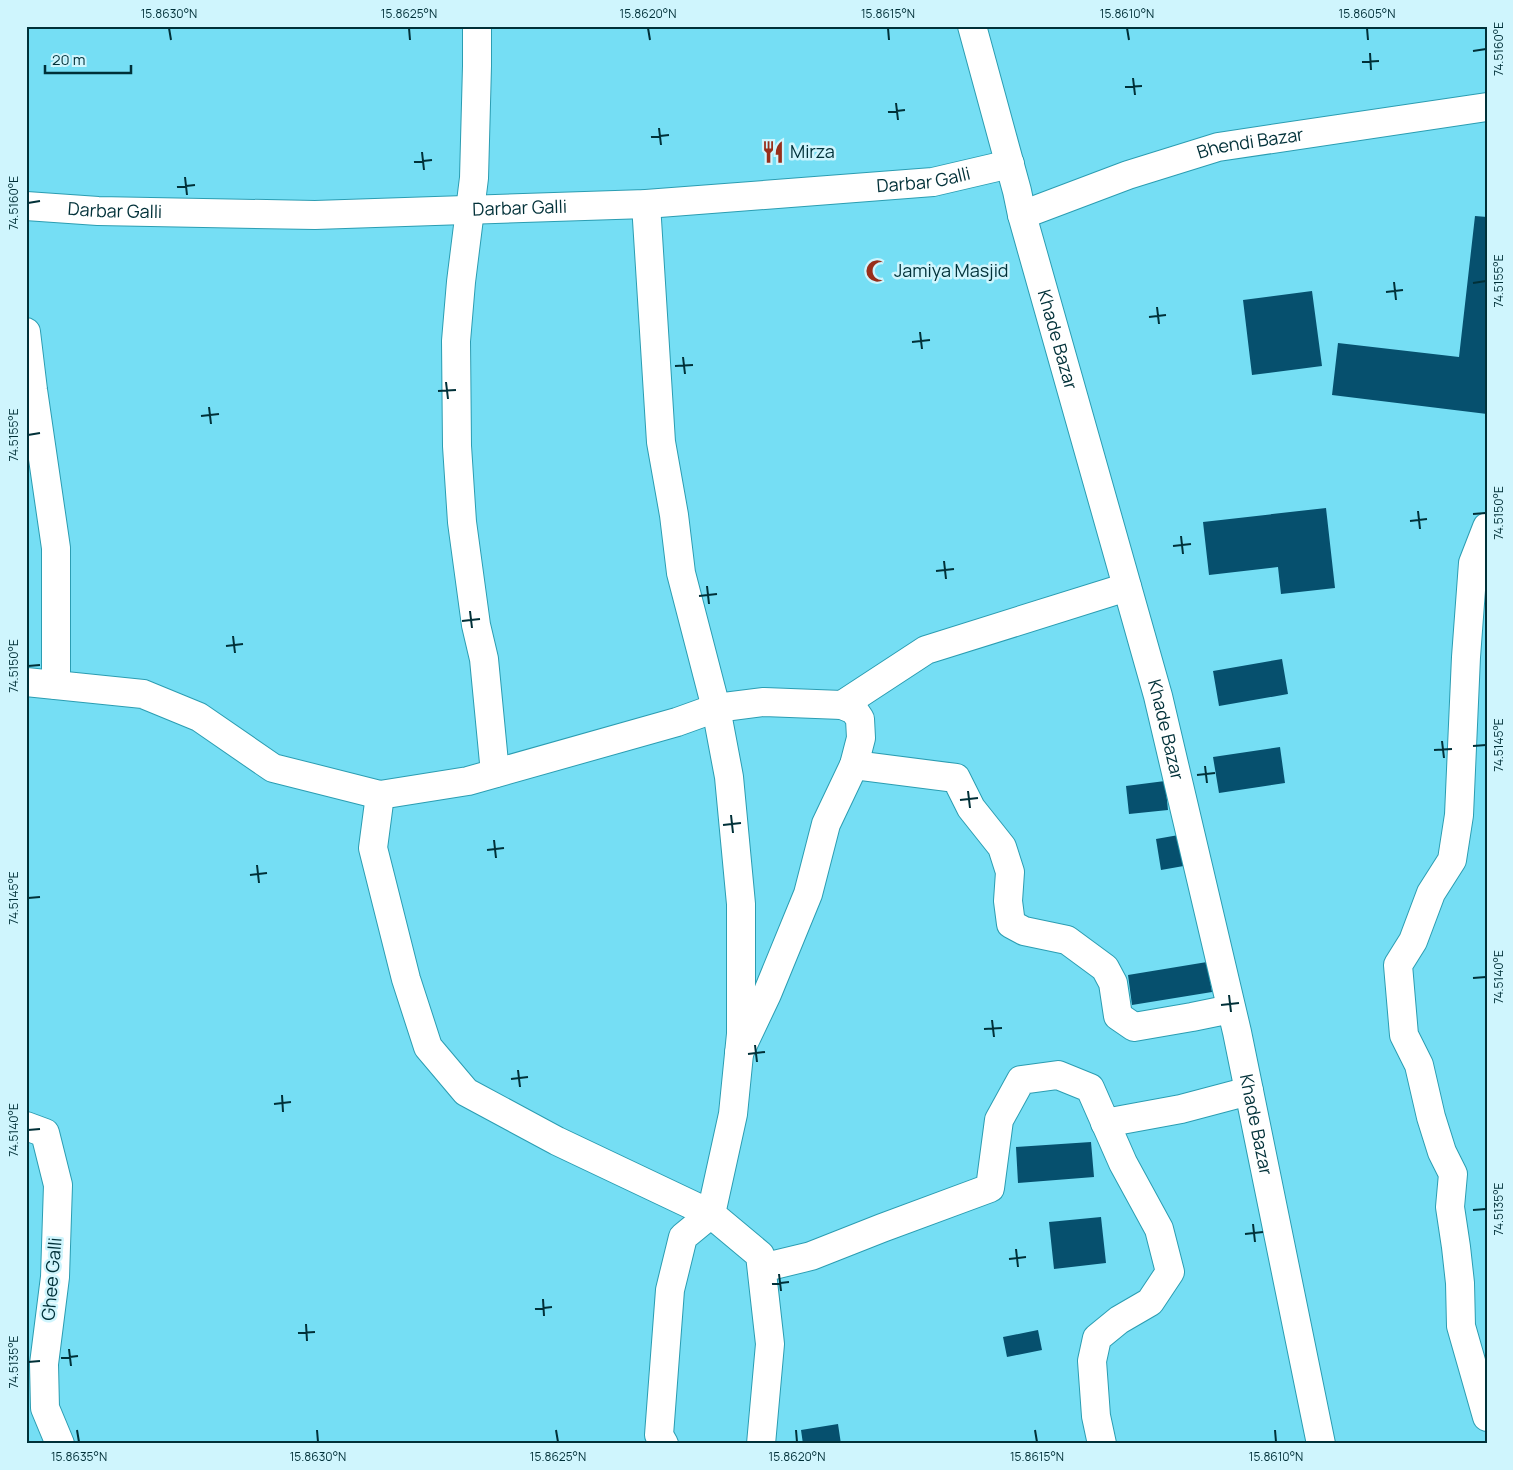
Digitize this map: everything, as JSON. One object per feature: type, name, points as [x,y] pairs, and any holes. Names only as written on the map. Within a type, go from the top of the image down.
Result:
[{"type":"street","points":[[477,26],[474,178],[460,282],[456,341],[457,446],[462,522],[475,616],[484,659],[495,774]]},
{"type":"street","name":"Khade Bazar","points":[[972,26],[1022,215],[1158,696],[1232,1008],[1320,1444]]},
{"type":"street","name":"Bhendi Bazar","points":[[1022,215],[1128,175],[1218,147],[1487,107]]},
{"type":"street","name":"Darbar Galli","points":[[26,206],[98,212],[315,215],[646,204],[933,182],[1010,164]]},
{"type":"street","points":[[646,204],[661,442],[674,515],[681,573],[716,708],[729,777],[741,904],[741,1034],[733,1114],[711,1214],[683,1237],[670,1290],[659,1435],[664,1444]]},
{"type":"street","points":[[26,332],[56,548],[56,685]]},
{"type":"street","points":[[1487,527],[1474,563],[1466,658],[1459,815],[1452,860],[1431,892],[1413,941],[1398,965],[1404,1035],[1420,1065],[1431,1118],[1442,1152],[1453,1174],[1450,1207],[1460,1283],[1461,1326],[1487,1417]]},
{"type":"street","points":[[842,706],[926,650],[1127,586]]},
{"type":"street","points":[[26,682],[143,694],[199,717],[273,768],[380,795],[468,781],[677,722],[716,708],[764,702],[842,706],[854,710],[860,719],[861,738],[854,765],[826,824],[808,894],[767,994],[739,1053]]},
{"type":"street","points":[[854,765],[956,778],[971,808],[1002,847],[1010,872],[1008,901],[1011,924],[1024,931],[1067,940],[1105,968],[1113,983],[1118,1016],[1134,1027],[1232,1008]]},
{"type":"street","points":[[380,795],[372,848],[406,979],[428,1047],[466,1092],[557,1141],[711,1214],[760,1255],[770,1344],[760,1444]]},
{"type":"street","points":[[762,1268],[811,1256],[990,1188],[999,1120],[1021,1080],[1058,1076],[1090,1088],[1123,1163],[1159,1228],[1170,1272],[1150,1302],[1119,1320],[1097,1338],[1092,1361],[1096,1416],[1102,1444]]},
{"type":"street","points":[[1105,1123],[1181,1109],[1249,1091]]},
{"type":"street","name":"Ghee Galli","points":[[26,1126],[45,1133],[58,1185],[54,1277],[44,1364],[45,1408],[60,1444]]},
{"type":"building","points":[[1475,216],[1487,217],[1487,414],[1332,395],[1338,343],[1459,357]]},
{"type":"building","points":[[1312,291],[1322,366],[1252,375],[1243,300]]},
{"type":"building","points":[[1326,508],[1335,588],[1281,594],[1278,567],[1209,575],[1203,522]]},
{"type":"building","points":[[1282,659],[1288,694],[1219,706],[1213,671]]},
{"type":"building","points":[[1280,747],[1285,783],[1219,793],[1213,757]]},
{"type":"building","points":[[1165,781],[1168,810],[1129,814],[1126,786]]},
{"type":"building","points":[[1190,833],[1195,864],[1161,870],[1156,839]]},
{"type":"building","points":[[1207,962],[1212,992],[1132,1005],[1128,975]]},
{"type":"building","points":[[1091,1142],[1094,1177],[1018,1183],[1016,1147]]},
{"type":"building","points":[[1101,1217],[1106,1263],[1054,1269],[1049,1222]]},
{"type":"building","points":[[1038,1330],[1042,1350],[1007,1357],[1003,1337]]},
{"type":"building","points":[[838,1424],[841,1444],[803,1444],[801,1430]]},
{"type":"place","name":"Mirza","points":[[773,152]]},
{"type":"place","name":"Jamiya Masjid","points":[[877,271]]}]
